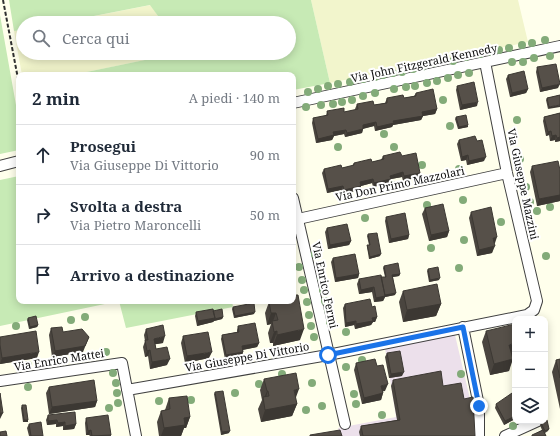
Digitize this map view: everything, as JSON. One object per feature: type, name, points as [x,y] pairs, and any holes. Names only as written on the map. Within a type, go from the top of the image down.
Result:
[{"type":"street","name":"Via John Fitzgerald Kennedy","points":[[296,102],[560,46]]},
{"type":"street","name":"Via Giuseppe Mazzini","points":[[485,62],[507,173],[537,301],[534,310]]},
{"type":"street","points":[[0,166],[16,162]]},
{"type":"street","name":"Via Don Primo Mazzolari","points":[[298,219],[507,173]]},
{"type":"street","name":"Via Enrico Fermi","points":[[296,211],[345,424]]},
{"type":"street","name":"Via Giuseppe Di Vittorio","points":[[127,390],[328,355],[527,315],[534,310]]},
{"type":"street","points":[[463,327],[479,406],[479,436]]},
{"type":"street","name":"Via Enrico Mattei","points":[[0,381],[122,363],[127,390]]},
{"type":"street","points":[[127,390],[136,436]]},
{"type":"street","points":[[505,436],[531,424]]},
{"type":"path","points":[[4,0],[17,72]]},
{"type":"shaded area","points":[[455,335],[471,403],[472,436],[340,436],[338,428],[396,417],[385,348]]},
{"type":"green space","points":[[9,0],[311,0],[330,83],[296,89],[296,72],[87,72],[145,60],[296,60],[296,16],[158,16],[150,5],[94,16],[16,16],[16,31],[14,31]]},
{"type":"green space","points":[[311,0],[518,0],[528,42],[330,83]]},
{"type":"green space","points":[[151,5],[158,16],[94,16]]},
{"type":"green space","points":[[0,15],[16,105],[16,151],[0,154]]},
{"type":"green space","points":[[14,31],[16,31],[16,42]]},
{"type":"green space","points":[[19,60],[146,60],[87,72],[21,72]]},
{"type":"green space","points":[[16,177],[16,304],[105,304],[0,326],[0,180]]},
{"type":"green space","points":[[120,304],[232,304],[233,307],[126,328]]},
{"type":"building","points":[[556,64],[560,84],[542,88],[537,67]]},
{"type":"building","points":[[524,71],[528,89],[512,93],[508,75]]},
{"type":"building","points":[[474,82],[478,102],[462,105],[457,86]]},
{"type":"building","points":[[433,89],[437,109],[422,112],[423,116],[393,121],[394,123],[377,127],[376,122],[363,125],[363,129],[347,133],[346,130],[333,132],[334,135],[318,139],[313,118],[328,115],[327,111],[344,108],[344,112],[358,109],[357,104],[373,101],[374,105],[387,103],[387,98],[403,95],[404,98],[416,96],[416,93]]},
{"type":"building","points":[[560,95],[560,105],[549,107],[547,98]]},
{"type":"building","points":[[560,113],[560,137],[557,138],[556,135],[552,136],[551,131],[548,132],[544,117]]},
{"type":"building","points":[[466,115],[468,125],[459,127],[456,117]]},
{"type":"building","points":[[475,136],[477,141],[482,140],[486,157],[469,161],[468,155],[462,157],[459,140]]},
{"type":"building","points":[[400,152],[402,156],[416,153],[420,173],[404,176],[403,172],[390,176],[391,179],[374,183],[373,179],[360,182],[361,186],[344,190],[343,186],[328,189],[324,169],[341,165],[342,168],[354,165],[354,163],[371,159],[372,162],[384,159],[383,156]]},
{"type":"building","points":[[558,161],[560,170],[560,195],[539,199],[532,166]]},
{"type":"building","points":[[443,204],[449,231],[431,235],[425,208]]},
{"type":"building","points":[[491,207],[497,237],[493,238],[495,246],[479,250],[471,212]]},
{"type":"building","points":[[405,213],[409,235],[391,239],[386,217]]},
{"type":"building","points":[[347,224],[351,241],[330,245],[327,228]]},
{"type":"building","points":[[377,233],[381,254],[370,257],[367,245],[370,245],[368,234]]},
{"type":"building","points":[[355,254],[359,274],[336,278],[333,258]]},
{"type":"building","points":[[398,263],[400,274],[392,275],[396,293],[385,295],[381,277],[386,277],[384,266]]},
{"type":"building","points":[[438,267],[440,278],[430,280],[428,269]]},
{"type":"building","points":[[381,275],[385,296],[376,298],[374,287],[361,290],[359,279]]},
{"type":"building","points":[[437,284],[441,304],[407,310],[403,291]]},
{"type":"building","points":[[296,295],[298,295],[304,329],[277,335],[277,331],[274,332],[272,321],[278,320],[276,313],[271,313],[269,304],[296,304]]},
{"type":"building","points":[[370,299],[372,307],[375,306],[377,317],[372,318],[373,321],[356,324],[356,321],[346,323],[345,304]]},
{"type":"building","points":[[254,304],[255,312],[235,316],[233,307]]},
{"type":"building","points":[[213,309],[215,318],[198,321],[196,312]]},
{"type":"building","points":[[222,309],[223,317],[214,319],[213,311]]},
{"type":"building","points":[[36,316],[38,325],[30,327],[28,318]]},
{"type":"building","points":[[255,323],[259,343],[242,346],[243,352],[226,355],[222,335],[239,332],[238,326]]},
{"type":"building","points":[[163,325],[165,336],[154,339],[156,349],[167,347],[170,359],[152,362],[150,350],[147,351],[145,340],[148,340],[146,329]]},
{"type":"building","points":[[512,325],[512,344],[509,345],[512,359],[494,364],[486,331]]},
{"type":"building","points":[[62,327],[63,332],[82,329],[89,337],[85,346],[55,351],[51,328]]},
{"type":"building","points":[[36,331],[39,352],[2,358],[0,337]]},
{"type":"building","points":[[208,332],[212,352],[187,356],[183,336]]},
{"type":"building","points":[[400,351],[404,372],[391,374],[387,353]]},
{"type":"building","points":[[375,359],[377,366],[383,365],[388,384],[381,386],[383,393],[364,398],[356,363]]},
{"type":"building","points":[[560,359],[560,378],[556,360]]},
{"type":"building","points":[[441,371],[443,386],[461,383],[464,399],[473,397],[475,436],[363,436],[361,426],[400,420],[393,380]]},
{"type":"building","points":[[296,373],[299,389],[294,390],[297,404],[265,410],[263,397],[269,396],[264,379]]},
{"type":"building","points":[[94,380],[97,401],[52,407],[49,387]]},
{"type":"building","points":[[223,391],[230,431],[222,432],[215,392]]},
{"type":"building","points":[[0,393],[3,413],[0,413]]},
{"type":"building","points":[[512,393],[512,418],[505,421],[496,404]]},
{"type":"building","points":[[187,396],[190,417],[184,418],[185,425],[164,428],[161,411],[170,409],[169,398]]},
{"type":"building","points":[[22,405],[26,405],[28,420],[24,420]]},
{"type":"building","points":[[75,412],[76,424],[65,426],[65,422],[58,423],[57,420],[48,421],[48,415]]},
{"type":"building","points":[[108,415],[111,435],[92,436],[91,430],[88,431],[86,418]]},
{"type":"building","points":[[41,422],[43,436],[31,436],[29,424]]},
{"type":"building","points":[[542,424],[548,424],[549,429],[545,431]]},
{"type":"building","points":[[340,430],[342,436],[310,436],[310,435]]},
{"type":"building","points":[[543,430],[546,436],[532,436],[532,435]]},
{"type":"building","points":[[6,431],[7,436],[0,436],[0,432]]},
{"type":"route","points":[[328,355],[463,327],[479,406]]}]
